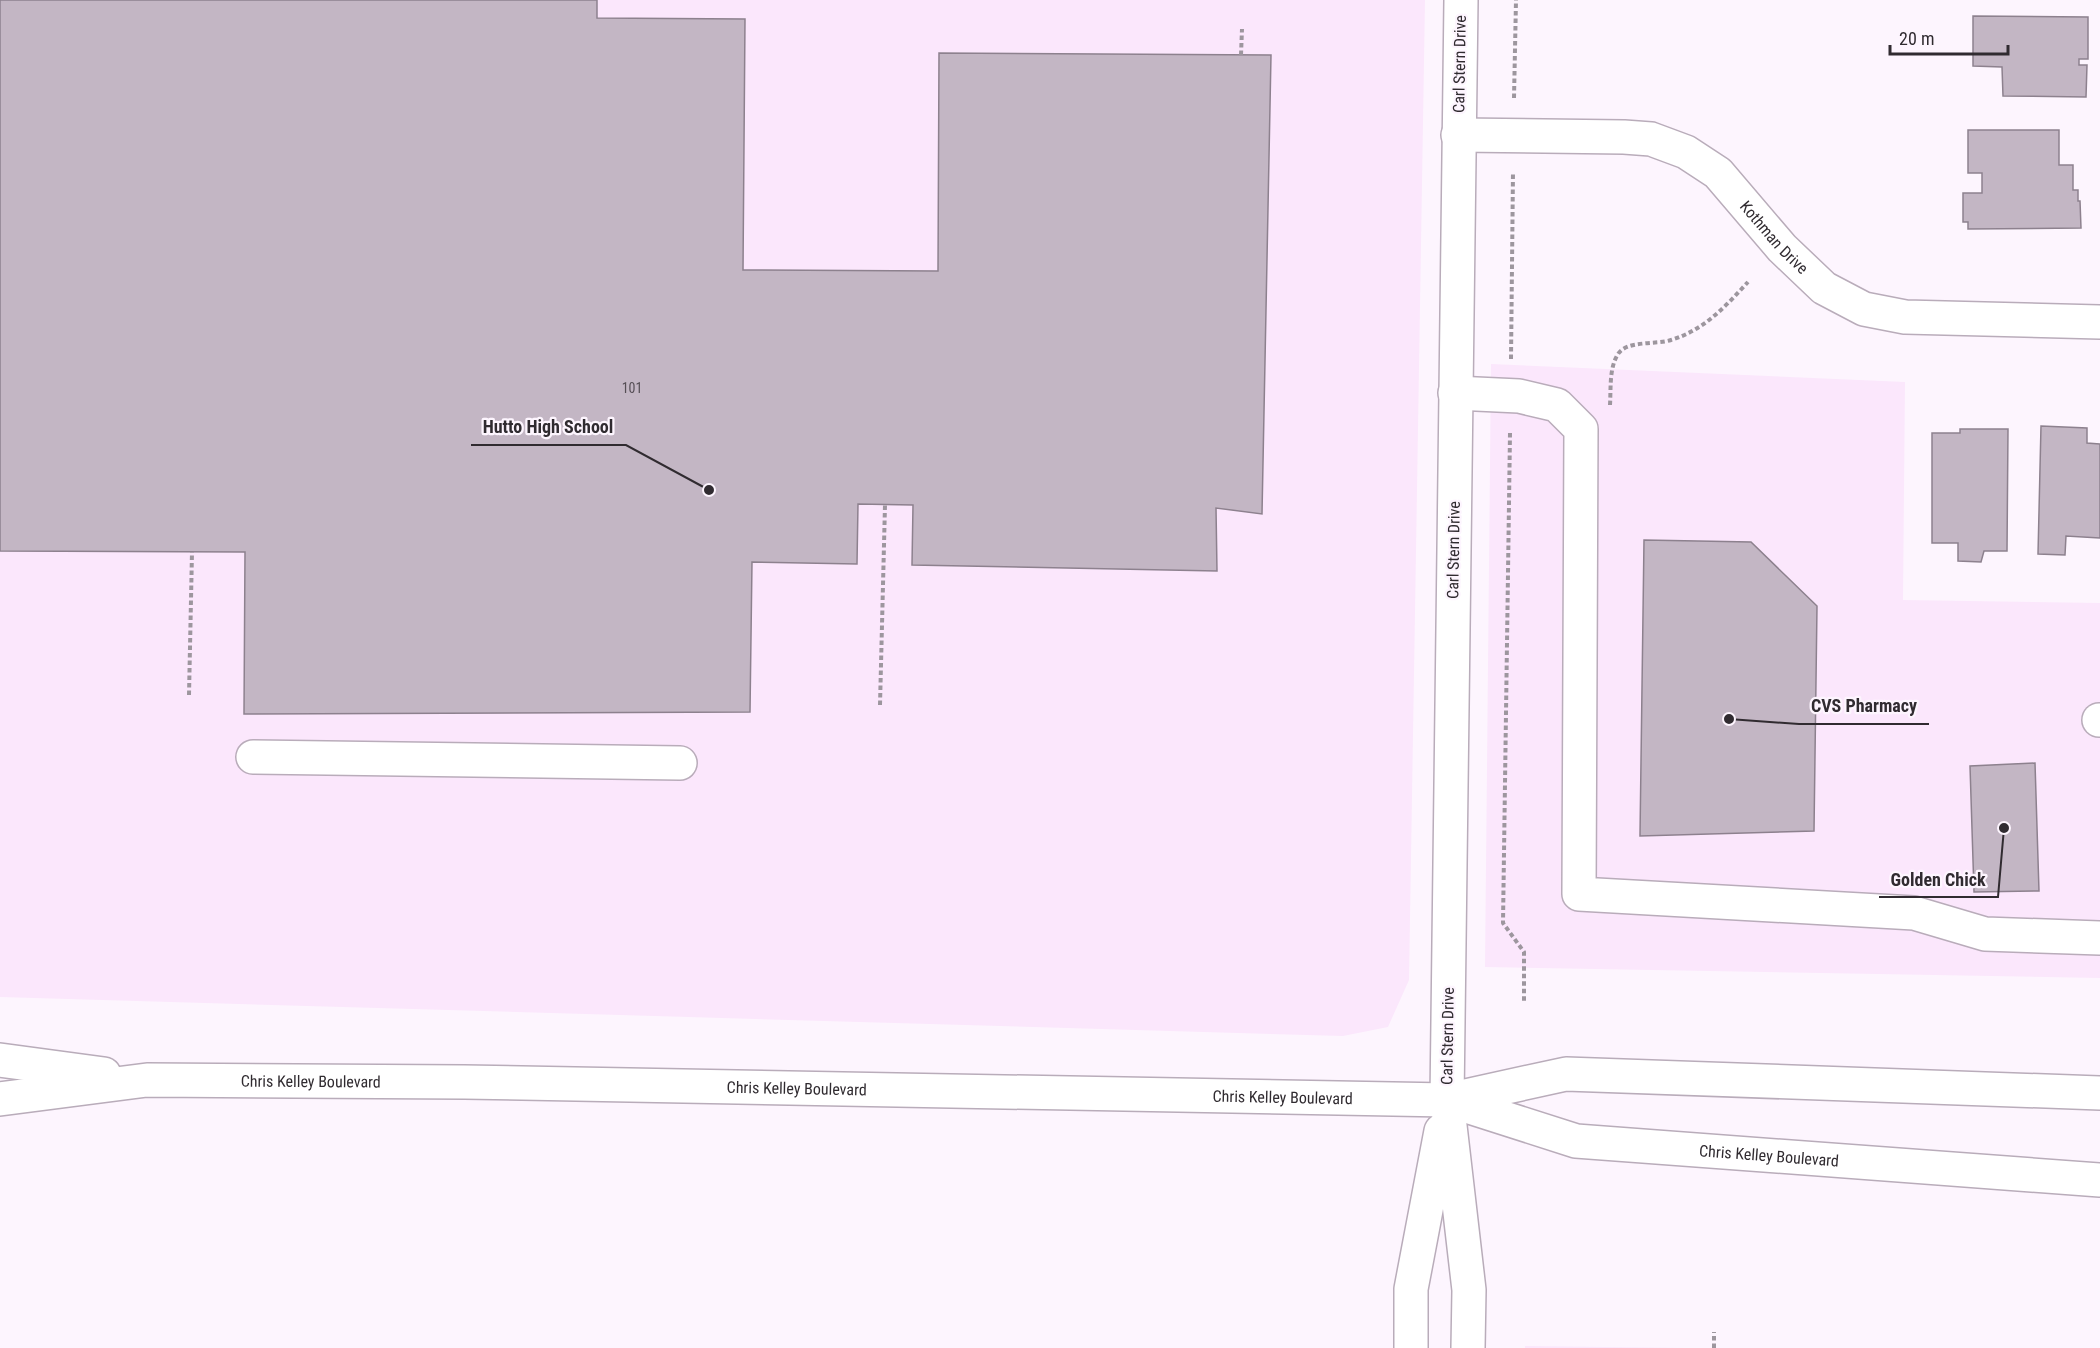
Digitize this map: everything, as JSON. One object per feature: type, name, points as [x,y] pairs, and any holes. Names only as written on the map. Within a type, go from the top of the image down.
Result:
[{"type":"main road","name":"Carl Stern Drive","points":[[1461,0],[1447,1100],[1469,1290],[1468,1348]]},
{"type":"main road","name":"Kothman Drive","points":[[1458,135],[1651,139],[1686,152],[1718,173],[1782,248],[1824,288],[1864,309],[1905,317],[2100,322]]},
{"type":"main road","points":[[1455,393],[1510,397],[1557,405],[1581,429],[1578,894],[1914,913],[1985,934],[2100,938]]},
{"type":"main road","points":[[253,757],[680,763]]},
{"type":"main road","name":"Chris Kelley Boulevard","points":[[0,1060],[147,1080],[464,1082],[1447,1100],[1566,1074],[2100,1093]]},
{"type":"main road","name":"Chris Kelley Boulevard","points":[[0,1099],[147,1080]]},
{"type":"main road","name":"Carl Stern Drive","points":[[1411,1348],[1412,1289],[1447,1100]]},
{"type":"main road","name":"Chris Kelley Boulevard","points":[[1447,1100],[1576,1141],[2100,1180]]},
{"type":"path","points":[[1516,0],[1503,923],[1524,952],[1524,1003]]},
{"type":"path","points":[[1241,55],[1242,29]]},
{"type":"path","points":[[1610,401],[1612,370],[1618,353],[1627,347],[1668,341],[1695,331],[1721,312],[1748,282]]},
{"type":"path","points":[[880,705],[885,505]]},
{"type":"path","points":[[189,695],[192,552]]},
{"type":"path","points":[[1714,1332],[1714,1348]]},
{"type":"shaded area","points":[[0,0],[1425,0],[1409,980],[1388,1027],[1343,1036],[0,997]]},
{"type":"shaded area","points":[[1491,364],[1905,382],[1903,600],[2100,603],[2100,978],[1485,967]]},
{"type":"shaded area","points":[[1525,1346],[1686,1348],[1525,1348]]},
{"type":"building","points":[[0,0],[597,0],[597,18],[745,19],[743,270],[938,271],[939,53],[1271,55],[1262,514],[1216,508],[1217,571],[912,565],[913,505],[858,504],[857,564],[752,562],[750,712],[244,714],[245,552],[0,551]]},
{"type":"building","points":[[1973,16],[2088,17],[2088,59],[2079,59],[2079,65],[2087,65],[2086,97],[2003,96],[2002,67],[1973,66]]},
{"type":"building","points":[[1968,130],[2059,130],[2059,165],[2073,165],[2073,190],[2078,190],[2081,228],[1968,229],[1968,222],[1963,222],[1963,193],[1982,193],[1982,173],[1968,173]]},
{"type":"building","points":[[2041,426],[2087,428],[2087,443],[2100,444],[2100,538],[2066,536],[2065,555],[2038,554]]},
{"type":"building","points":[[1960,429],[2008,429],[2007,551],[1984,551],[1981,562],[1958,561],[1958,543],[1932,543],[1932,433],[1960,433]]},
{"type":"building","points":[[1644,540],[1751,542],[1817,606],[1814,831],[1640,836]]},
{"type":"building","points":[[2035,763],[2039,891],[1974,892],[1970,766]]},
{"type":"place","name":"Hutto High School","points":[[709,490]]},
{"type":"place","name":"CVS Pharmacy","points":[[1729,719]]},
{"type":"place","name":"Golden Chick","points":[[2004,828]]}]
